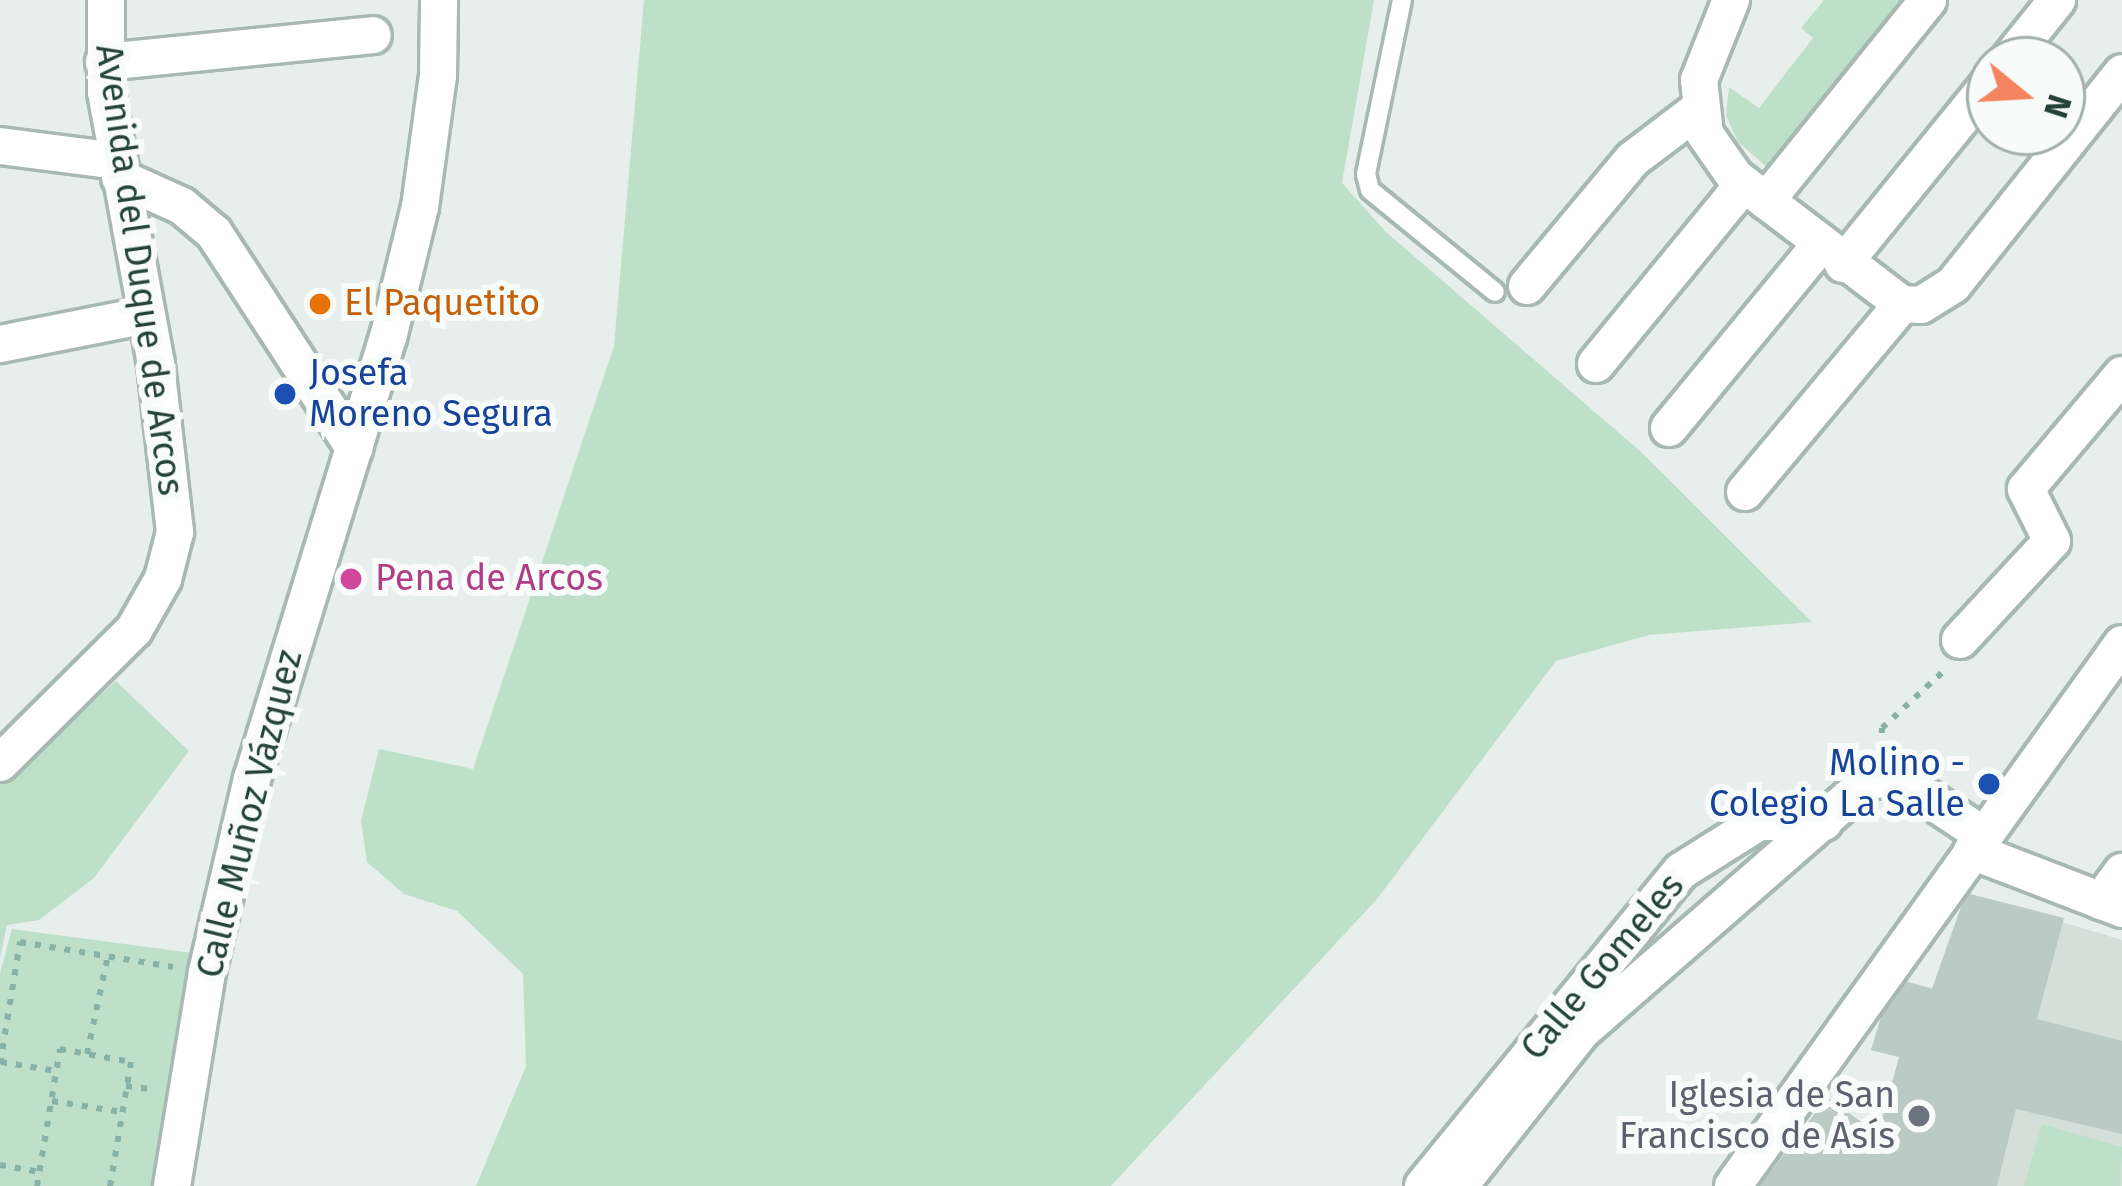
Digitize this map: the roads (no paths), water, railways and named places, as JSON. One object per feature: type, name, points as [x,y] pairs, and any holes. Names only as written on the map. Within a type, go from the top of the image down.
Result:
[{"type":"street","name":"Avenida del Duque de Arcos","points":[[0,763],[134,630],[163,579],[175,532],[173,481],[104,62],[106,0]]},
{"type":"street","name":"Calle Muñoz Vázquez","points":[[172,1186],[207,972],[252,778],[354,448],[420,206],[438,76],[439,0]]},
{"type":"street","points":[[1731,0],[1705,56],[1699,110],[1718,157],[1832,255],[1911,305]]},
{"type":"street","points":[[1596,364],[1928,0]]},
{"type":"street","points":[[2028,36],[2057,0]]},
{"type":"street","points":[[104,62],[373,35]]},
{"type":"street","points":[[1744,492],[1911,305],[1953,285],[2122,73]]},
{"type":"street","points":[[1669,428],[1966,109]]},
{"type":"street","points":[[1511,289],[1634,159],[1699,110]]},
{"type":"street","points":[[0,146],[118,169],[182,206],[214,233],[354,448]]},
{"type":"street","points":[[0,344],[146,315]]},
{"type":"street","points":[[1960,640],[2052,541],[2026,489],[2122,375]]},
{"type":"street","points":[[1738,1184],[2122,644]]},
{"type":"street","name":"Calle Gomeles","points":[[1459,1186],[1582,1031],[1879,776],[1896,776],[1977,843]]},
{"type":"street","name":"Calle Gomeles","points":[[1424,1186],[1681,871],[1759,822],[1824,822]]},
{"type":"street","points":[[1977,843],[2115,894]]},
{"type":"lane","points":[[1402,0],[1366,174],[1370,190],[1511,289]]},
{"type":"place","name":"El Paquetito","points":[[320,304]]},
{"type":"place","name":"Josefa Moreno Segura","points":[[285,394]]},
{"type":"place","name":"Pena de Arcos","points":[[351,579]]},
{"type":"place","name":"Molino - Colegio La Salle","points":[[1989,784]]},
{"type":"place","name":"Iglesia de San Francisco de Asís","points":[[1919,1116]]}]
